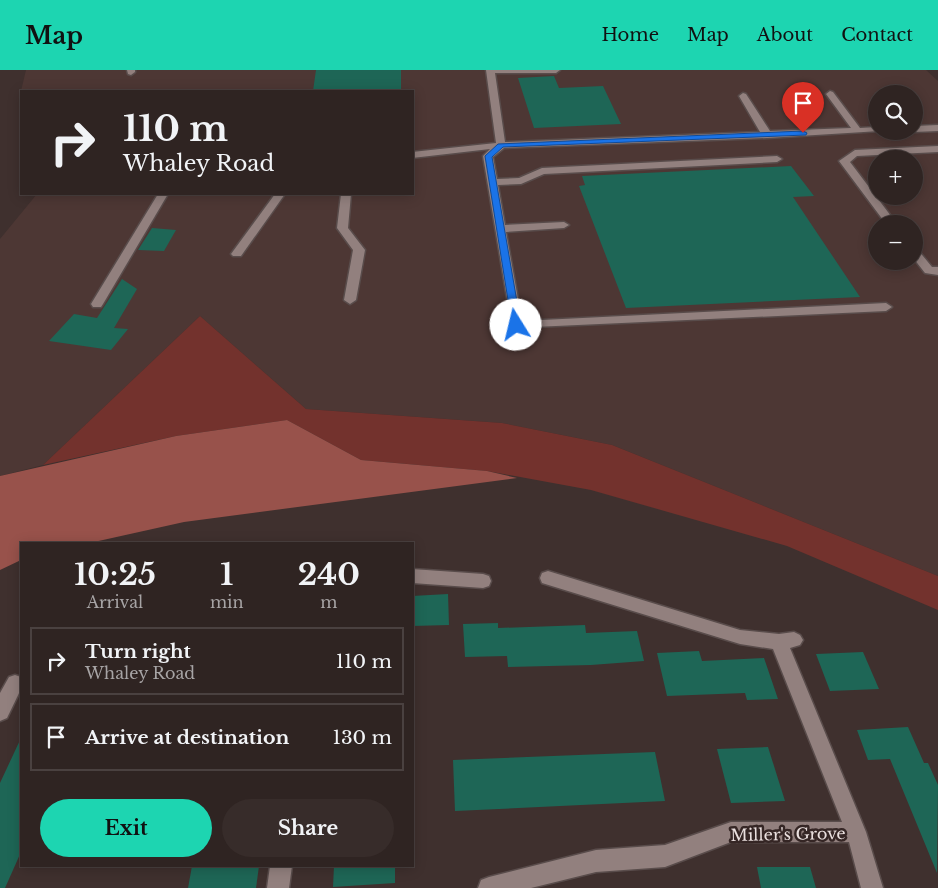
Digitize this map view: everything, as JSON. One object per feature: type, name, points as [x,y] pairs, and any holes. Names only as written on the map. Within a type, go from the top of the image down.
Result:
[{"type":"street","points":[[501,145],[490,71],[556,70]]},
{"type":"street","points":[[830,94],[858,131]]},
{"type":"street","points":[[743,96],[767,135]]},
{"type":"street","points":[[934,128],[938,138]]},
{"type":"street","points":[[414,155],[501,145],[868,130]]},
{"type":"street","points":[[501,145],[488,156],[516,325],[886,307]]},
{"type":"street","points":[[414,148],[445,150]]},
{"type":"street","points":[[885,215],[844,161],[855,153],[938,149]]},
{"type":"street","points":[[493,182],[521,181],[542,171],[777,159]]},
{"type":"street","points":[[97,304],[162,195]]},
{"type":"street","points":[[237,254],[279,195]]},
{"type":"street","points":[[346,195],[342,228],[359,250],[350,300]]},
{"type":"street","points":[[500,230],[564,225]]},
{"type":"street","points":[[923,263],[929,271],[938,271]]},
{"type":"street","points":[[414,576],[483,581]]},
{"type":"street","name":"Miller's Grove","points":[[548,578],[740,637],[787,641],[856,832],[872,888]]},
{"type":"street","points":[[0,712],[15,683]]},
{"type":"street","name":"Miller's Grove","points":[[488,888],[596,861],[665,856],[730,832],[856,832]]},
{"type":"street","points":[[278,888],[281,867]]},
{"type":"shaded area","points":[[26,70],[926,70],[938,81],[938,576],[612,445],[502,423],[306,409],[200,316],[43,465],[0,476],[0,239],[36,195],[414,195],[414,90],[21,90]]},
{"type":"shaded area","points":[[200,316],[306,409],[502,423],[612,445],[938,576],[938,610],[787,546],[591,490],[487,471],[361,460],[287,420],[176,436],[43,465]]},
{"type":"shaded area","points":[[287,420],[361,460],[487,471],[517,478],[184,522],[94,542],[20,542],[20,560],[0,570],[0,476],[176,436]]},
{"type":"building","points":[[316,70],[401,70],[401,90],[313,90]]},
{"type":"building","points":[[554,76],[559,88],[603,86],[621,124],[534,128],[518,78]]},
{"type":"building","points":[[791,166],[814,196],[793,197],[860,297],[626,308],[579,186],[585,185],[582,176]]},
{"type":"building","points":[[152,228],[176,230],[164,251],[138,250]]},
{"type":"building","points":[[122,279],[137,289],[114,328],[128,329],[111,350],[49,341],[74,314],[97,318]]},
{"type":"building","points":[[448,594],[449,625],[414,626],[414,596]]},
{"type":"building","points":[[498,623],[498,628],[585,625],[586,633],[637,631],[644,661],[591,665],[508,667],[507,656],[465,657],[463,624]]},
{"type":"building","points":[[699,651],[702,661],[764,658],[778,699],[747,700],[745,693],[667,696],[657,653]]},
{"type":"building","points":[[863,652],[879,689],[830,691],[816,654]]},
{"type":"building","points":[[908,727],[924,763],[928,763],[938,785],[937,873],[890,759],[868,760],[857,730]]},
{"type":"building","points":[[20,740],[20,854],[5,888],[0,888],[0,783]]},
{"type":"building","points":[[768,747],[785,801],[731,803],[717,749]]},
{"type":"building","points":[[655,752],[665,801],[455,811],[453,760]]},
{"type":"building","points":[[192,867],[259,867],[256,888],[188,888]]},
{"type":"building","points":[[334,867],[395,867],[395,883],[333,887]]},
{"type":"building","points":[[757,867],[810,867],[816,888],[761,888]]},
{"type":"route","points":[[516,325],[488,156],[501,145],[803,133]]}]
